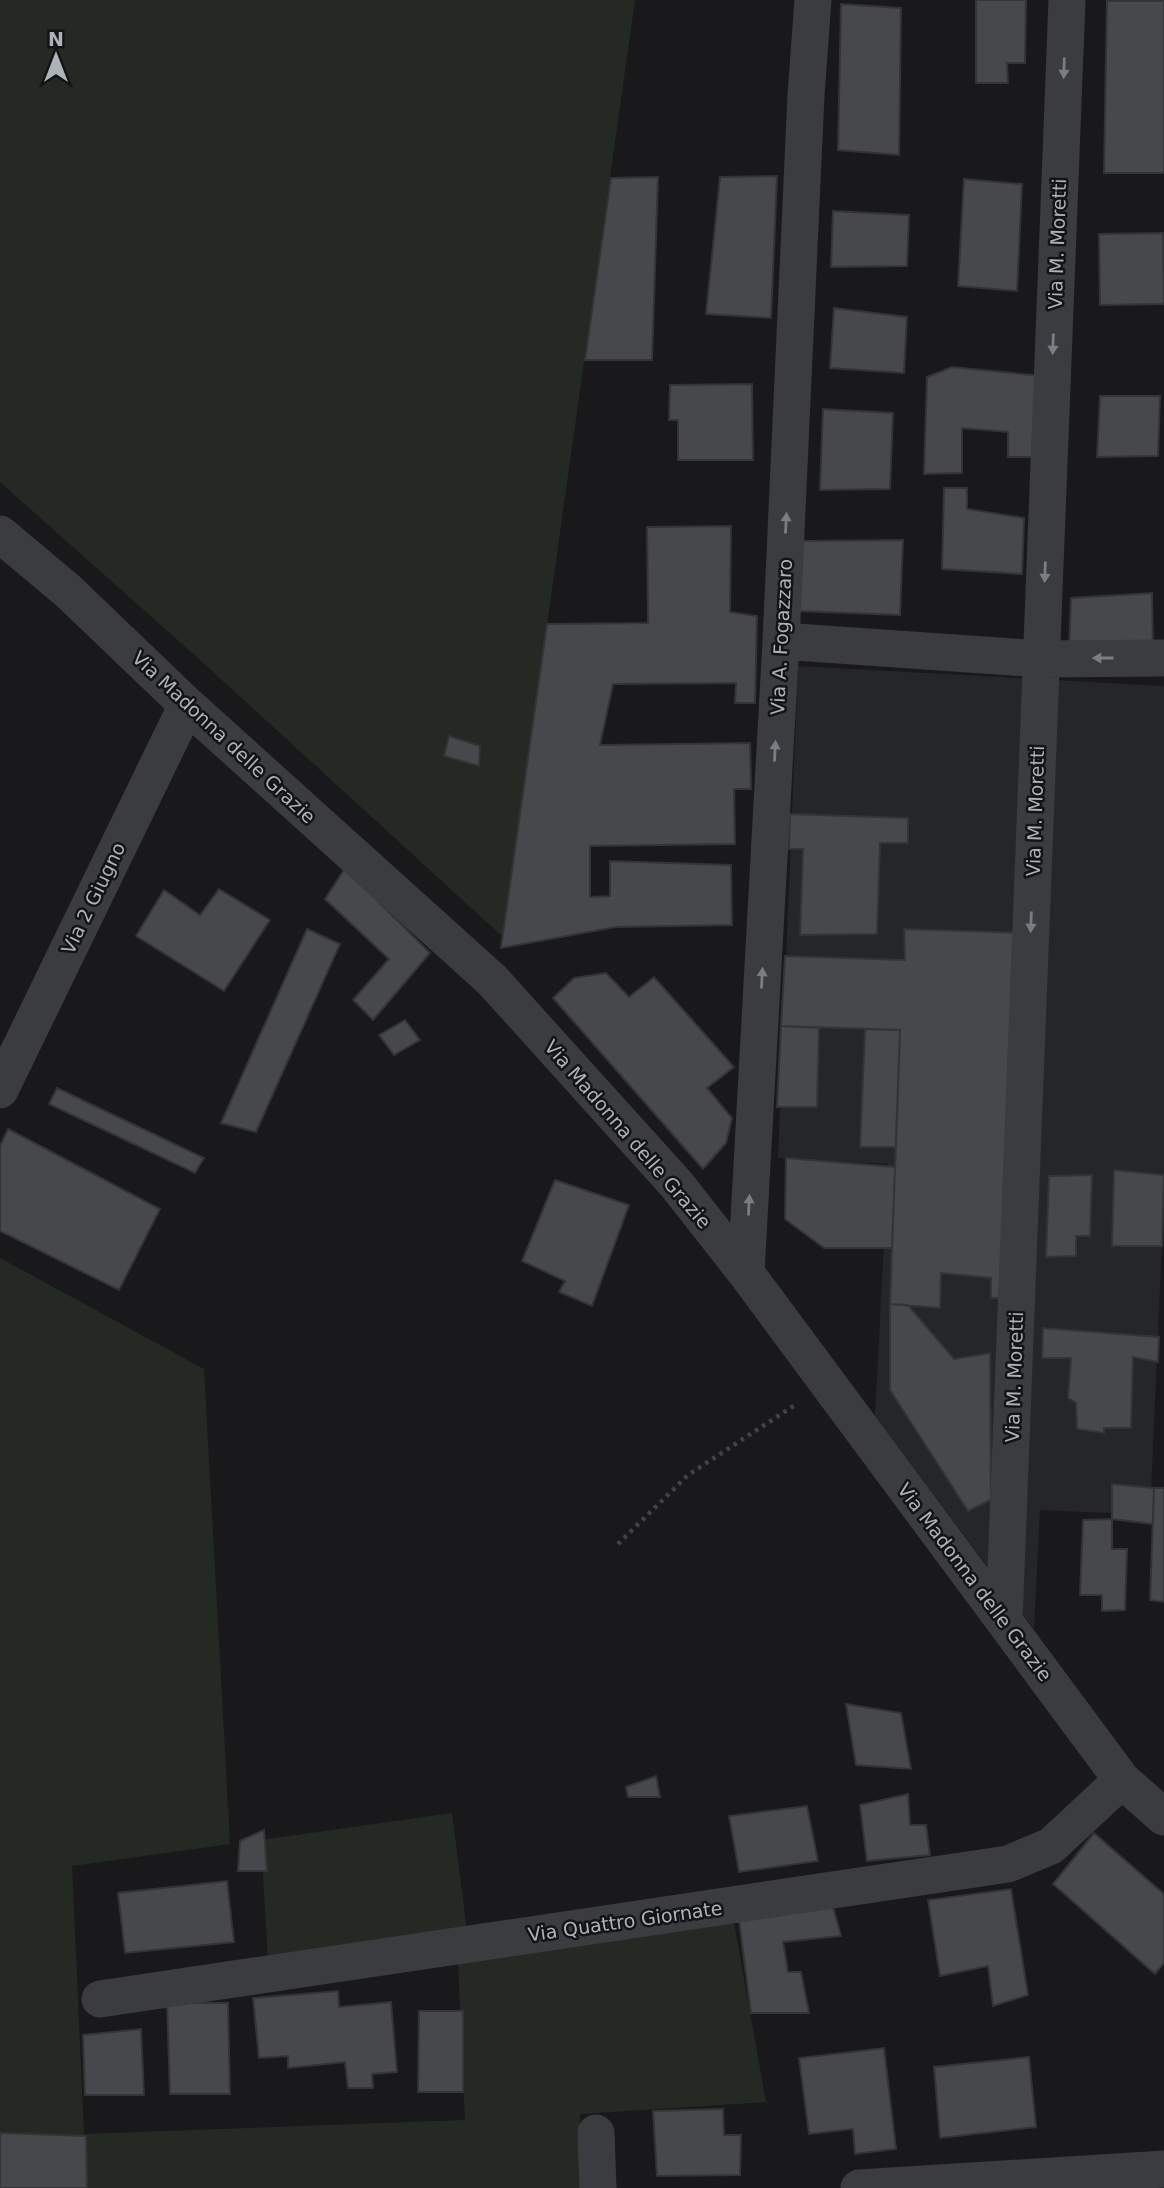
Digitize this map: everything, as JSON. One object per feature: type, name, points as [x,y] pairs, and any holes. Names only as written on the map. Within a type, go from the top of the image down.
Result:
[{"type":"street","name":"Via A. Fogazzaro","points":[[746,1273],[813,0]]},
{"type":"street","name":"Via M. Moretti","points":[[1004,1621],[1066,0]]},
{"type":"street","name":"Via Madonna delle Grazie","points":[[0,534],[68,591],[187,705],[492,980],[677,1185],[746,1273],[1122,1780],[1164,1817]]},
{"type":"street","points":[[781,641],[1041,659],[1164,657]]},
{"type":"street","name":"Via 2 Giugno","points":[[0,1090],[187,705]]},
{"type":"street","name":"Via Quattro Giornate","points":[[100,1999],[1008,1864],[1051,1846],[1122,1780]]},
{"type":"street","points":[[596,2133],[598,2188]]},
{"type":"street","points":[[859,2188],[1164,2169]]},
{"type":"path","points":[[618,1544],[688,1475],[828,1384]]},
{"type":"shaded area","points":[[0,0],[635,0],[503,937],[199,659],[0,482]]},
{"type":"shaded area","points":[[798,666],[1164,686],[1164,1195],[1150,1515],[1040,1510],[1034,1629],[875,1416],[888,1164],[778,1158]]},
{"type":"shaded area","points":[[0,1258],[204,1369],[230,1844],[72,1866],[84,2134],[465,2120],[458,1963],[734,1923],[766,2102],[580,2114],[581,2188],[76,2188],[73,2135],[0,2132]]},
{"type":"shaded area","points":[[452,1813],[467,1931],[268,1960],[261,1840]]},
{"type":"building","points":[[976,0],[1026,0],[1025,63],[1007,63],[1008,83],[976,83]]},
{"type":"building","points":[[1107,1],[1164,1],[1164,173],[1104,173]]},
{"type":"building","points":[[841,4],[901,8],[899,155],[838,150]]},
{"type":"building","points":[[777,176],[771,318],[706,314],[720,177]]},
{"type":"building","points":[[658,177],[652,360],[585,360],[611,178]]},
{"type":"building","points":[[964,179],[1022,184],[1017,291],[958,286]]},
{"type":"building","points":[[833,211],[909,215],[907,266],[831,267]]},
{"type":"building","points":[[1163,233],[1164,304],[1100,305],[1099,234]]},
{"type":"building","points":[[834,308],[907,317],[904,373],[830,368]]},
{"type":"building","points":[[952,367],[1042,376],[1039,457],[1008,457],[1008,432],[962,428],[962,473],[924,474],[927,377]]},
{"type":"building","points":[[752,384],[753,460],[678,460],[678,420],[669,420],[670,385]]},
{"type":"building","points":[[1100,396],[1160,396],[1158,456],[1097,457]]},
{"type":"building","points":[[823,409],[893,413],[890,489],[820,490]]},
{"type":"building","points":[[944,488],[967,488],[967,509],[1024,518],[1022,574],[942,569]]},
{"type":"building","points":[[731,526],[730,612],[757,616],[755,703],[735,703],[736,683],[613,684],[600,745],[750,743],[751,789],[734,789],[735,844],[590,846],[590,897],[610,896],[610,861],[731,865],[732,925],[616,927],[501,948],[547,624],[648,623],[647,527]]},
{"type":"building","points":[[903,540],[900,615],[798,611],[802,541]]},
{"type":"building","points":[[1152,593],[1153,648],[1069,649],[1071,598]]},
{"type":"building","points":[[449,736],[480,746],[479,766],[444,756]]},
{"type":"building","points":[[790,814],[908,818],[908,843],[880,843],[877,934],[800,935],[803,849],[789,849]]},
{"type":"building","points":[[345,868],[430,953],[373,1020],[353,1000],[389,959],[325,899]]},
{"type":"building","points":[[219,889],[270,920],[224,991],[136,936],[164,890],[200,915]]},
{"type":"building","points":[[307,929],[340,944],[256,1132],[221,1123]]},
{"type":"building","points":[[904,929],[1022,933],[1006,1298],[991,1298],[991,1278],[941,1273],[940,1308],[890,1304],[900,1030],[781,1026],[785,956],[905,960]]},
{"type":"building","points":[[606,973],[629,997],[654,977],[734,1067],[707,1088],[732,1118],[726,1143],[703,1169],[553,998],[574,978]]},
{"type":"building","points":[[405,1020],[420,1040],[394,1055],[379,1035]]},
{"type":"building","points":[[781,1026],[819,1028],[817,1107],[777,1107]]},
{"type":"building","points":[[865,1029],[900,1030],[896,1147],[860,1147]]},
{"type":"building","points":[[57,1088],[204,1158],[195,1173],[49,1104]]},
{"type":"building","points":[[8,1129],[160,1209],[119,1290],[0,1231],[0,1146]]},
{"type":"building","points":[[786,1158],[895,1167],[892,1248],[824,1248],[785,1219]]},
{"type":"building","points":[[1114,1170],[1164,1175],[1162,1246],[1112,1246]]},
{"type":"building","points":[[1092,1175],[1090,1236],[1076,1236],[1076,1256],[1046,1257],[1049,1176]]},
{"type":"building","points":[[555,1180],[629,1205],[592,1306],[559,1292],[565,1281],[522,1261]]},
{"type":"building","points":[[890,1304],[908,1305],[954,1359],[990,1353],[991,1500],[968,1511],[890,1390]]},
{"type":"building","points":[[1043,1328],[1159,1337],[1158,1362],[1133,1357],[1131,1428],[1104,1428],[1104,1433],[1077,1429],[1076,1403],[1068,1398],[1071,1358],[1042,1358]]},
{"type":"building","points":[[1112,1484],[1154,1488],[1153,1524],[1112,1519]]},
{"type":"building","points":[[1154,1488],[1164,1488],[1164,1602],[1150,1600]]},
{"type":"building","points":[[1112,1519],[1112,1549],[1127,1549],[1125,1610],[1102,1611],[1102,1595],[1080,1595],[1083,1520]]},
{"type":"building","points":[[846,1704],[901,1713],[911,1769],[856,1765]]},
{"type":"building","points":[[656,1776],[660,1797],[628,1797],[626,1787]]},
{"type":"building","points":[[908,1794],[910,1825],[926,1825],[930,1855],[867,1861],[860,1805]]},
{"type":"building","points":[[807,1806],[818,1861],[739,1872],[729,1816]]},
{"type":"building","points":[[264,1830],[267,1871],[238,1871],[240,1841]]},
{"type":"building","points":[[1094,1833],[1164,1894],[1164,1963],[1155,1974],[1053,1884]]},
{"type":"building","points":[[227,1881],[234,1942],[125,1953],[118,1893]]},
{"type":"building","points":[[1011,1889],[1028,1995],[993,2006],[988,1966],[940,1976],[928,1900]]},
{"type":"building","points":[[830,1896],[841,1936],[783,1942],[788,1972],[801,1972],[809,2013],[751,2013],[738,1912]]},
{"type":"building","points":[[338,1991],[339,2007],[391,2002],[397,2072],[372,2074],[373,2088],[348,2088],[345,2062],[288,2068],[288,2056],[259,2058],[253,1998]]},
{"type":"building","points":[[167,2003],[228,2003],[230,2094],[170,2094]]},
{"type":"building","points":[[419,2011],[463,2011],[463,2092],[418,2092]]},
{"type":"building","points":[[141,2029],[144,2095],[85,2095],[83,2035]]},
{"type":"building","points":[[884,2048],[896,2149],[855,2154],[853,2129],[809,2134],[799,2058]]},
{"type":"building","points":[[1029,2057],[1036,2127],[940,2138],[934,2067]]},
{"type":"building","points":[[723,2109],[724,2135],[741,2135],[740,2175],[657,2176],[653,2111]]},
{"type":"building","points":[[0,2133],[86,2136],[87,2188],[0,2188]]}]
